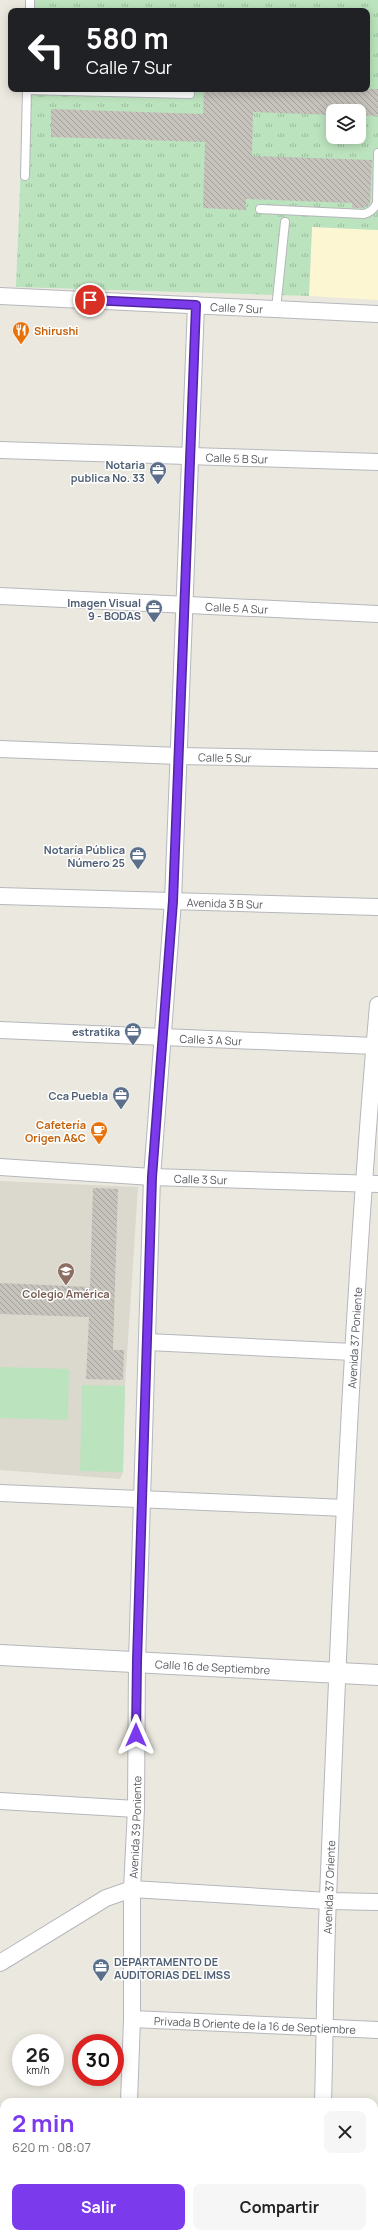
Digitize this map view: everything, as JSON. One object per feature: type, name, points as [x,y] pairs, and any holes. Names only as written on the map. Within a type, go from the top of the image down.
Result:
[{"type":"street","name":"Calle 7 Sur","points":[[0,296],[378,314]]},
{"type":"street","name":"Avenida 39 Poniente","points":[[129,2098],[132,2019],[132,1889],[136,1809],[137,1661],[152,1177],[173,901],[183,604],[196,305]]},
{"type":"street","name":"Calle 5 B Sur","points":[[0,450],[190,458],[378,462]]},
{"type":"street","name":"Calle 5 A Sur","points":[[0,596],[378,614]]},
{"type":"street","name":"Calle 5 Sur","points":[[0,749],[179,756],[378,760]]},
{"type":"street","name":"Avenida 3 B Sur","points":[[0,896],[378,907]]},
{"type":"street","name":"Avenida 37 Poniente","points":[[338,1672],[353,1352],[370,1183],[374,1046],[378,1005]]},
{"type":"street","name":"Calle 3 A Sur","points":[[0,1030],[374,1046]]},
{"type":"street","name":"Calle 3 Sur","points":[[0,1167],[152,1177],[370,1183]]},
{"type":"street","points":[[148,1342],[353,1352]]},
{"type":"street","points":[[0,1493],[345,1508]]},
{"type":"street","name":"Calle 16 de Septiembre","points":[[0,1656],[137,1661],[378,1675]]},
{"type":"street","name":"Avenida 37 Oriente","points":[[323,2098],[328,1901],[338,1672]]},
{"type":"street","points":[[0,1800],[136,1809]]},
{"type":"street","points":[[0,1963],[106,1898],[132,1889],[328,1901],[378,1902]]},
{"type":"street","name":"Privada B Oriente de la 16 de Septiembre","points":[[132,2019],[378,2030]]},
{"type":"lane","points":[[25,176],[27,92]]},
{"type":"lane","points":[[108,92],[190,94]]},
{"type":"lane","points":[[260,209],[364,214],[370,212],[376,203],[378,153]]},
{"type":"lane","points":[[276,309],[285,222]]},
{"type":"path","points":[[0,2238],[10,2238]]},
{"type":"shaded area","points":[[312,227],[378,230],[378,300],[309,296]]},
{"type":"shaded area","name":"Colegio América","points":[[0,1181],[138,1187],[125,1386],[123,1472],[120,1479],[0,1470]]},
{"type":"green space","points":[[28,0],[378,0],[378,230],[312,227],[309,296],[16,287],[24,92],[370,92],[370,8],[27,8]]},
{"type":"green space","points":[[0,1367],[69,1369],[68,1420],[0,1418]]},
{"type":"green space","points":[[82,1385],[125,1386],[123,1472],[80,1471]]},
{"type":"building","points":[[370,89],[378,89],[378,116],[366,115],[366,104],[326,104],[326,115],[253,112],[252,156],[372,160],[370,204],[363,208],[352,208],[352,203],[246,199],[246,210],[203,208],[205,142],[51,137],[51,109],[203,114],[204,92],[370,92]]},
{"type":"building","points":[[93,1188],[118,1189],[113,1350],[124,1350],[123,1380],[86,1379],[89,1317],[0,1314],[0,1283],[90,1287]]},
{"type":"place","name":"Shirushi","points":[[21,345]]},
{"type":"place","name":"Notaria publica No. 33","points":[[158,485]]},
{"type":"place","name":"Imagen Visual 9 - BODAS","points":[[154,623]]},
{"type":"place","name":"Notaría Pública Número 25","points":[[138,870]]},
{"type":"place","name":"estratika","points":[[133,1046]]},
{"type":"place","name":"Cca Puebla","points":[[121,1110]]},
{"type":"place","name":"Cafetería Origen A&C","points":[[99,1145]]},
{"type":"place","name":"Colegio América","points":[[66,1286]]},
{"type":"place","name":"DEPARTAMENTO DE AUDITORIAS DEL IMSS","points":[[101,1982]]},
{"type":"route","points":[[90,300],[196,305],[183,604],[173,901],[152,1177],[136,1735]]}]
